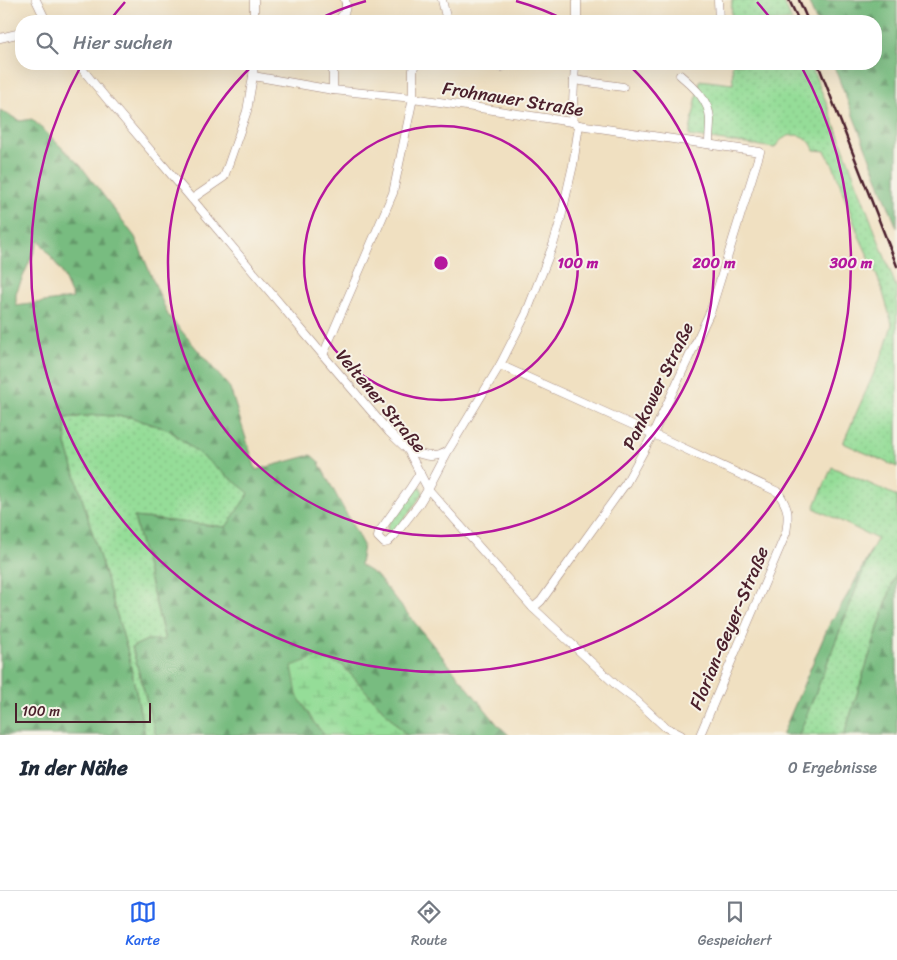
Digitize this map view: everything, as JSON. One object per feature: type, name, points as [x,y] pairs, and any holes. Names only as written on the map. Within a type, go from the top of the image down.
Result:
[{"type":"street","points":[[36,0],[43,15]]},
{"type":"street","points":[[254,0],[254,15]]},
{"type":"street","points":[[342,15],[347,6],[345,0]]},
{"type":"street","points":[[442,0],[446,15]]},
{"type":"street","points":[[577,0],[577,15]]},
{"type":"street","points":[[718,0],[719,15]]},
{"type":"street","points":[[0,38],[15,34]]},
{"type":"street","name":"Veltener Straße","points":[[83,70],[323,355],[389,432],[408,450],[428,489],[533,608],[616,685],[637,701],[665,727],[681,735]]},
{"type":"street","points":[[192,199],[224,177],[247,111],[254,70]]},
{"type":"street","points":[[333,70],[333,90]]},
{"type":"street","points":[[323,355],[394,193],[413,98],[413,70]]},
{"type":"street","points":[[420,473],[379,532],[378,537],[384,543],[394,536],[419,504],[448,451],[500,365],[526,314],[553,245],[571,175],[576,124],[575,70]]},
{"type":"street","points":[[680,74],[695,89],[706,105],[710,119],[709,144]]},
{"type":"street","name":"Frohnauer Straße","points":[[253,76],[333,90],[413,98],[760,152]]},
{"type":"street","points":[[574,80],[623,87]]},
{"type":"street","name":"Pankower Straße","points":[[533,608],[564,569],[626,483],[654,434],[711,310],[760,152]]},
{"type":"street","points":[[500,365],[654,434]]},
{"type":"street","name":"Florian-Geyer-Straße","points":[[654,434],[778,492],[785,503],[788,516],[786,534],[700,735]]},
{"type":"street","points":[[408,450],[429,456],[437,456],[448,451]]},
{"type":"green space","points":[[732,0],[783,0],[789,15],[731,15]]},
{"type":"green space","points":[[808,0],[897,0],[897,228],[835,70],[882,70],[882,15],[814,15]]},
{"type":"green space","points":[[732,70],[813,70],[897,289],[897,467],[843,443],[885,348],[892,324],[882,289],[859,236],[833,165],[825,151],[814,150],[807,139],[796,135],[784,138],[775,148],[689,136],[700,80],[733,84]]},
{"type":"green space","points":[[0,110],[20,121],[32,119],[81,166],[135,237],[168,315],[230,388],[256,470],[311,455],[318,461],[363,545],[360,565],[376,575],[498,725],[509,735],[406,735],[342,665],[315,724],[325,735],[156,735],[132,647],[147,640],[165,640],[134,517],[226,527],[249,493],[169,430],[130,417],[97,415],[65,418],[66,444],[127,649],[145,735],[0,735]],"holes":[[[39,240],[61,271],[73,298],[16,306],[16,293]]]},
{"type":"green space","points":[[97,415],[130,417],[169,430],[250,493],[226,527],[134,517],[165,641],[147,640],[132,647],[156,735],[145,735],[127,649],[66,444],[65,418]]},
{"type":"green space","points":[[832,467],[897,496],[897,569],[844,735],[799,735],[877,539],[814,508]]},
{"type":"green space","points":[[416,488],[421,488],[423,493],[395,532],[391,533],[387,529],[392,518]]},
{"type":"green space","points":[[871,551],[799,735],[782,735],[828,627]]},
{"type":"green space","points":[[897,569],[897,735],[844,735]]},
{"type":"green space","points":[[316,657],[342,665],[406,735],[325,735],[315,724],[297,695],[292,666]]},
{"type":"railway","points":[[789,0],[796,15]]},
{"type":"railway","points":[[799,0],[805,15]]},
{"type":"railway","points":[[820,70],[897,266]]}]
